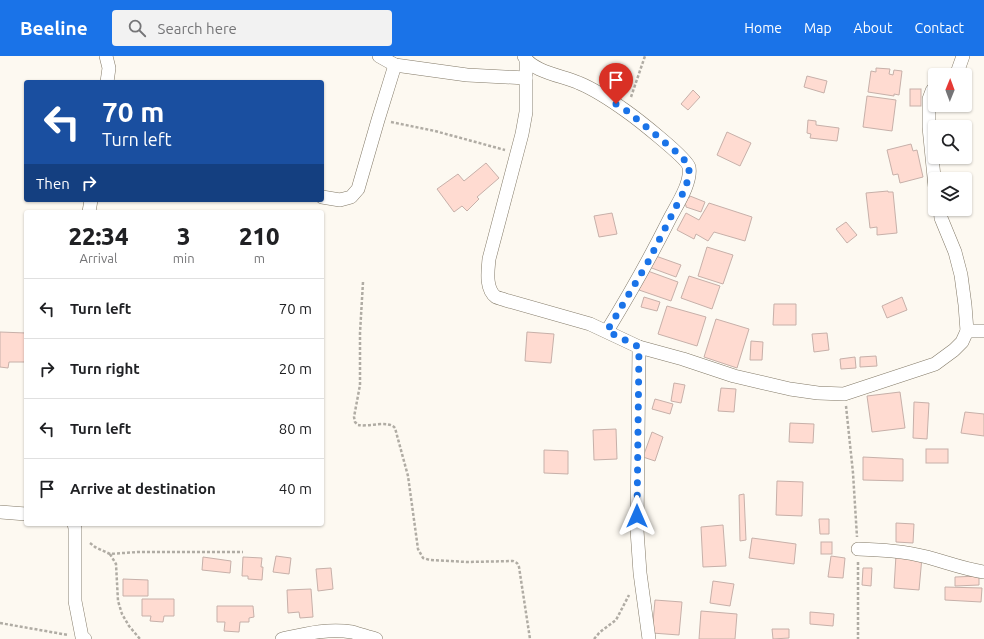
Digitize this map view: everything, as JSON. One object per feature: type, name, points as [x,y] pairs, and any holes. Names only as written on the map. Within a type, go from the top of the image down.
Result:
[{"type":"street","points":[[106,56],[109,68],[107,80]]},
{"type":"street","points":[[379,56],[395,65],[467,75],[526,78]]},
{"type":"street","points":[[959,68],[963,56]]},
{"type":"street","points":[[525,59],[538,69],[580,84],[627,111],[680,155],[689,165],[689,177],[683,193],[648,262],[607,331]]},
{"type":"street","points":[[525,59],[526,112],[522,134],[490,259],[488,277],[490,290],[496,296],[505,300],[563,315],[607,331],[639,347],[683,359],[734,376],[790,389],[818,393],[844,394],[935,364],[962,342],[967,331],[961,276],[955,252],[941,216]]},
{"type":"street","points":[[324,198],[340,200],[351,197],[358,188],[395,65]]},
{"type":"street","points":[[929,112],[934,172]]},
{"type":"street","points":[[967,331],[984,331]]},
{"type":"street","points":[[639,347],[637,530],[640,573],[649,639]]},
{"type":"street","points":[[0,512],[24,514]]},
{"type":"street","points":[[74,526],[75,601],[84,638]]},
{"type":"street","points":[[858,549],[906,552],[926,556],[970,570],[984,572]]},
{"type":"street","points":[[282,639],[310,633],[337,631],[352,632],[376,639]]},
{"type":"path","points":[[627,111],[645,56]]},
{"type":"path","points":[[378,120],[435,131],[517,153]]},
{"type":"path","points":[[363,282],[360,333],[360,385],[354,417],[355,422],[358,425],[364,426],[389,424],[393,425],[395,428],[408,476],[418,549],[423,558],[442,561],[513,561],[517,563],[519,567],[530,639]]},
{"type":"path","points":[[844,394],[853,473],[858,549],[858,639]]},
{"type":"path","points":[[88,541],[95,547],[110,554],[137,552],[243,552]]},
{"type":"path","points":[[110,554],[116,564],[118,601],[122,614],[129,626],[140,639]]},
{"type":"path","points":[[594,639],[600,632],[616,620],[629,593]]},
{"type":"path","points":[[0,623],[84,638]]},
{"type":"building","points":[[876,68],[890,69],[889,74],[893,75],[894,70],[902,71],[899,95],[894,94],[894,96],[868,92],[871,71],[876,72]]},
{"type":"building","points":[[807,76],[827,81],[824,93],[804,87]]},
{"type":"building","points":[[910,89],[921,89],[921,106],[910,106]]},
{"type":"building","points":[[693,90],[700,97],[688,110],[681,104]]},
{"type":"building","points":[[867,96],[896,100],[892,131],[863,127]]},
{"type":"building","points":[[808,120],[816,121],[816,125],[839,128],[837,141],[810,138],[811,134],[807,133]]},
{"type":"building","points":[[727,132],[751,143],[740,166],[717,155]]},
{"type":"building","points":[[911,144],[913,151],[917,150],[923,177],[900,183],[898,174],[893,175],[887,150]]},
{"type":"building","points":[[486,163],[499,178],[477,197],[479,199],[467,211],[462,206],[454,212],[437,189],[458,174],[464,181]]},
{"type":"building","points":[[893,192],[897,233],[877,235],[877,227],[870,228],[866,193]]},
{"type":"building","points":[[686,196],[689,198],[690,196],[705,202],[701,212],[686,207],[686,205],[683,204]]},
{"type":"building","points":[[709,203],[752,217],[745,241],[714,232],[708,241],[696,234],[694,239],[677,230],[686,213],[699,220]]},
{"type":"building","points":[[612,213],[617,234],[599,237],[594,216]]},
{"type":"building","points":[[846,222],[857,235],[847,243],[836,229]]},
{"type":"building","points":[[707,247],[733,255],[723,284],[698,276]]},
{"type":"building","points":[[653,255],[681,265],[676,277],[649,267]]},
{"type":"building","points":[[645,270],[678,282],[671,301],[639,290]]},
{"type":"building","points":[[689,276],[720,286],[712,309],[681,298]]},
{"type":"building","points":[[644,297],[660,302],[657,311],[641,307]]},
{"type":"building","points":[[902,297],[907,310],[887,318],[882,306]]},
{"type":"building","points":[[774,304],[796,304],[796,325],[773,325]]},
{"type":"building","points":[[667,306],[706,317],[697,346],[658,334]]},
{"type":"building","points":[[716,319],[749,329],[737,368],[704,357]]},
{"type":"building","points":[[0,332],[24,333],[24,362],[9,362],[8,368],[0,367]]},
{"type":"building","points":[[527,332],[554,334],[551,363],[525,361]]},
{"type":"building","points":[[827,333],[829,350],[814,352],[812,334]]},
{"type":"building","points":[[751,341],[763,342],[762,360],[750,360]]},
{"type":"building","points":[[876,356],[877,366],[860,367],[860,357]]},
{"type":"building","points":[[855,357],[856,368],[841,369],[840,359]]},
{"type":"building","points":[[674,383],[685,385],[681,403],[671,401]]},
{"type":"building","points":[[721,388],[736,389],[734,412],[718,411]]},
{"type":"building","points":[[900,392],[905,428],[872,432],[867,396]]},
{"type":"building","points":[[655,399],[673,404],[670,414],[652,409]]},
{"type":"building","points":[[914,402],[929,403],[927,439],[913,438]]},
{"type":"building","points":[[965,412],[984,414],[984,436],[961,433]]},
{"type":"building","points":[[790,423],[814,424],[813,443],[789,442]]},
{"type":"building","points":[[616,429],[617,459],[594,460],[593,430]]},
{"type":"building","points":[[652,432],[663,437],[655,461],[643,457]]},
{"type":"building","points":[[926,449],[948,449],[948,463],[926,463]]},
{"type":"building","points":[[544,450],[568,451],[568,474],[544,473]]},
{"type":"building","points":[[863,457],[903,459],[903,481],[863,480]]},
{"type":"building","points":[[777,481],[803,482],[802,516],[776,515]]},
{"type":"building","points":[[744,494],[746,540],[740,541],[739,495]]},
{"type":"building","points":[[819,519],[829,519],[829,534],[820,534]]},
{"type":"building","points":[[896,523],[914,524],[913,543],[896,542]]},
{"type":"building","points":[[723,525],[726,566],[703,567],[701,527]]},
{"type":"building","points":[[752,538],[796,544],[794,564],[749,558]]},
{"type":"building","points":[[821,542],[832,542],[832,554],[821,554]]},
{"type":"building","points":[[896,555],[922,557],[919,590],[894,588]]},
{"type":"building","points":[[276,556],[291,558],[289,574],[273,572]]},
{"type":"building","points":[[831,556],[845,558],[843,578],[828,577]]},
{"type":"building","points":[[203,557],[231,561],[230,573],[202,570]]},
{"type":"building","points":[[243,557],[262,558],[262,580],[248,579],[248,576],[242,576]]},
{"type":"building","points":[[331,568],[333,589],[318,591],[316,569]]},
{"type":"building","points":[[863,568],[872,568],[871,586],[862,585]]},
{"type":"building","points":[[979,576],[979,585],[955,586],[955,577]]},
{"type":"building","points":[[123,579],[148,580],[148,596],[123,596]]},
{"type":"building","points":[[713,581],[734,584],[730,606],[710,603]]},
{"type":"building","points":[[945,587],[982,588],[981,602],[945,600]]},
{"type":"building","points":[[311,589],[313,617],[300,618],[299,612],[288,613],[287,590]]},
{"type":"building","points":[[142,599],[174,599],[174,616],[164,616],[163,622],[150,621],[151,616],[142,616]]},
{"type":"building","points":[[655,600],[682,602],[679,635],[652,633]]},
{"type":"building","points":[[217,606],[253,606],[254,617],[249,618],[249,622],[240,622],[239,632],[224,631],[225,622],[217,622]]},
{"type":"building","points":[[701,611],[737,614],[735,639],[699,639]]},
{"type":"building","points":[[810,612],[834,614],[833,626],[810,624]]},
{"type":"building","points":[[772,629],[789,629],[789,638],[773,639]]},
{"type":"route","points":[[616,104],[627,111],[680,155],[689,165],[689,177],[683,193],[648,262],[607,331],[639,347],[637,516]]}]
